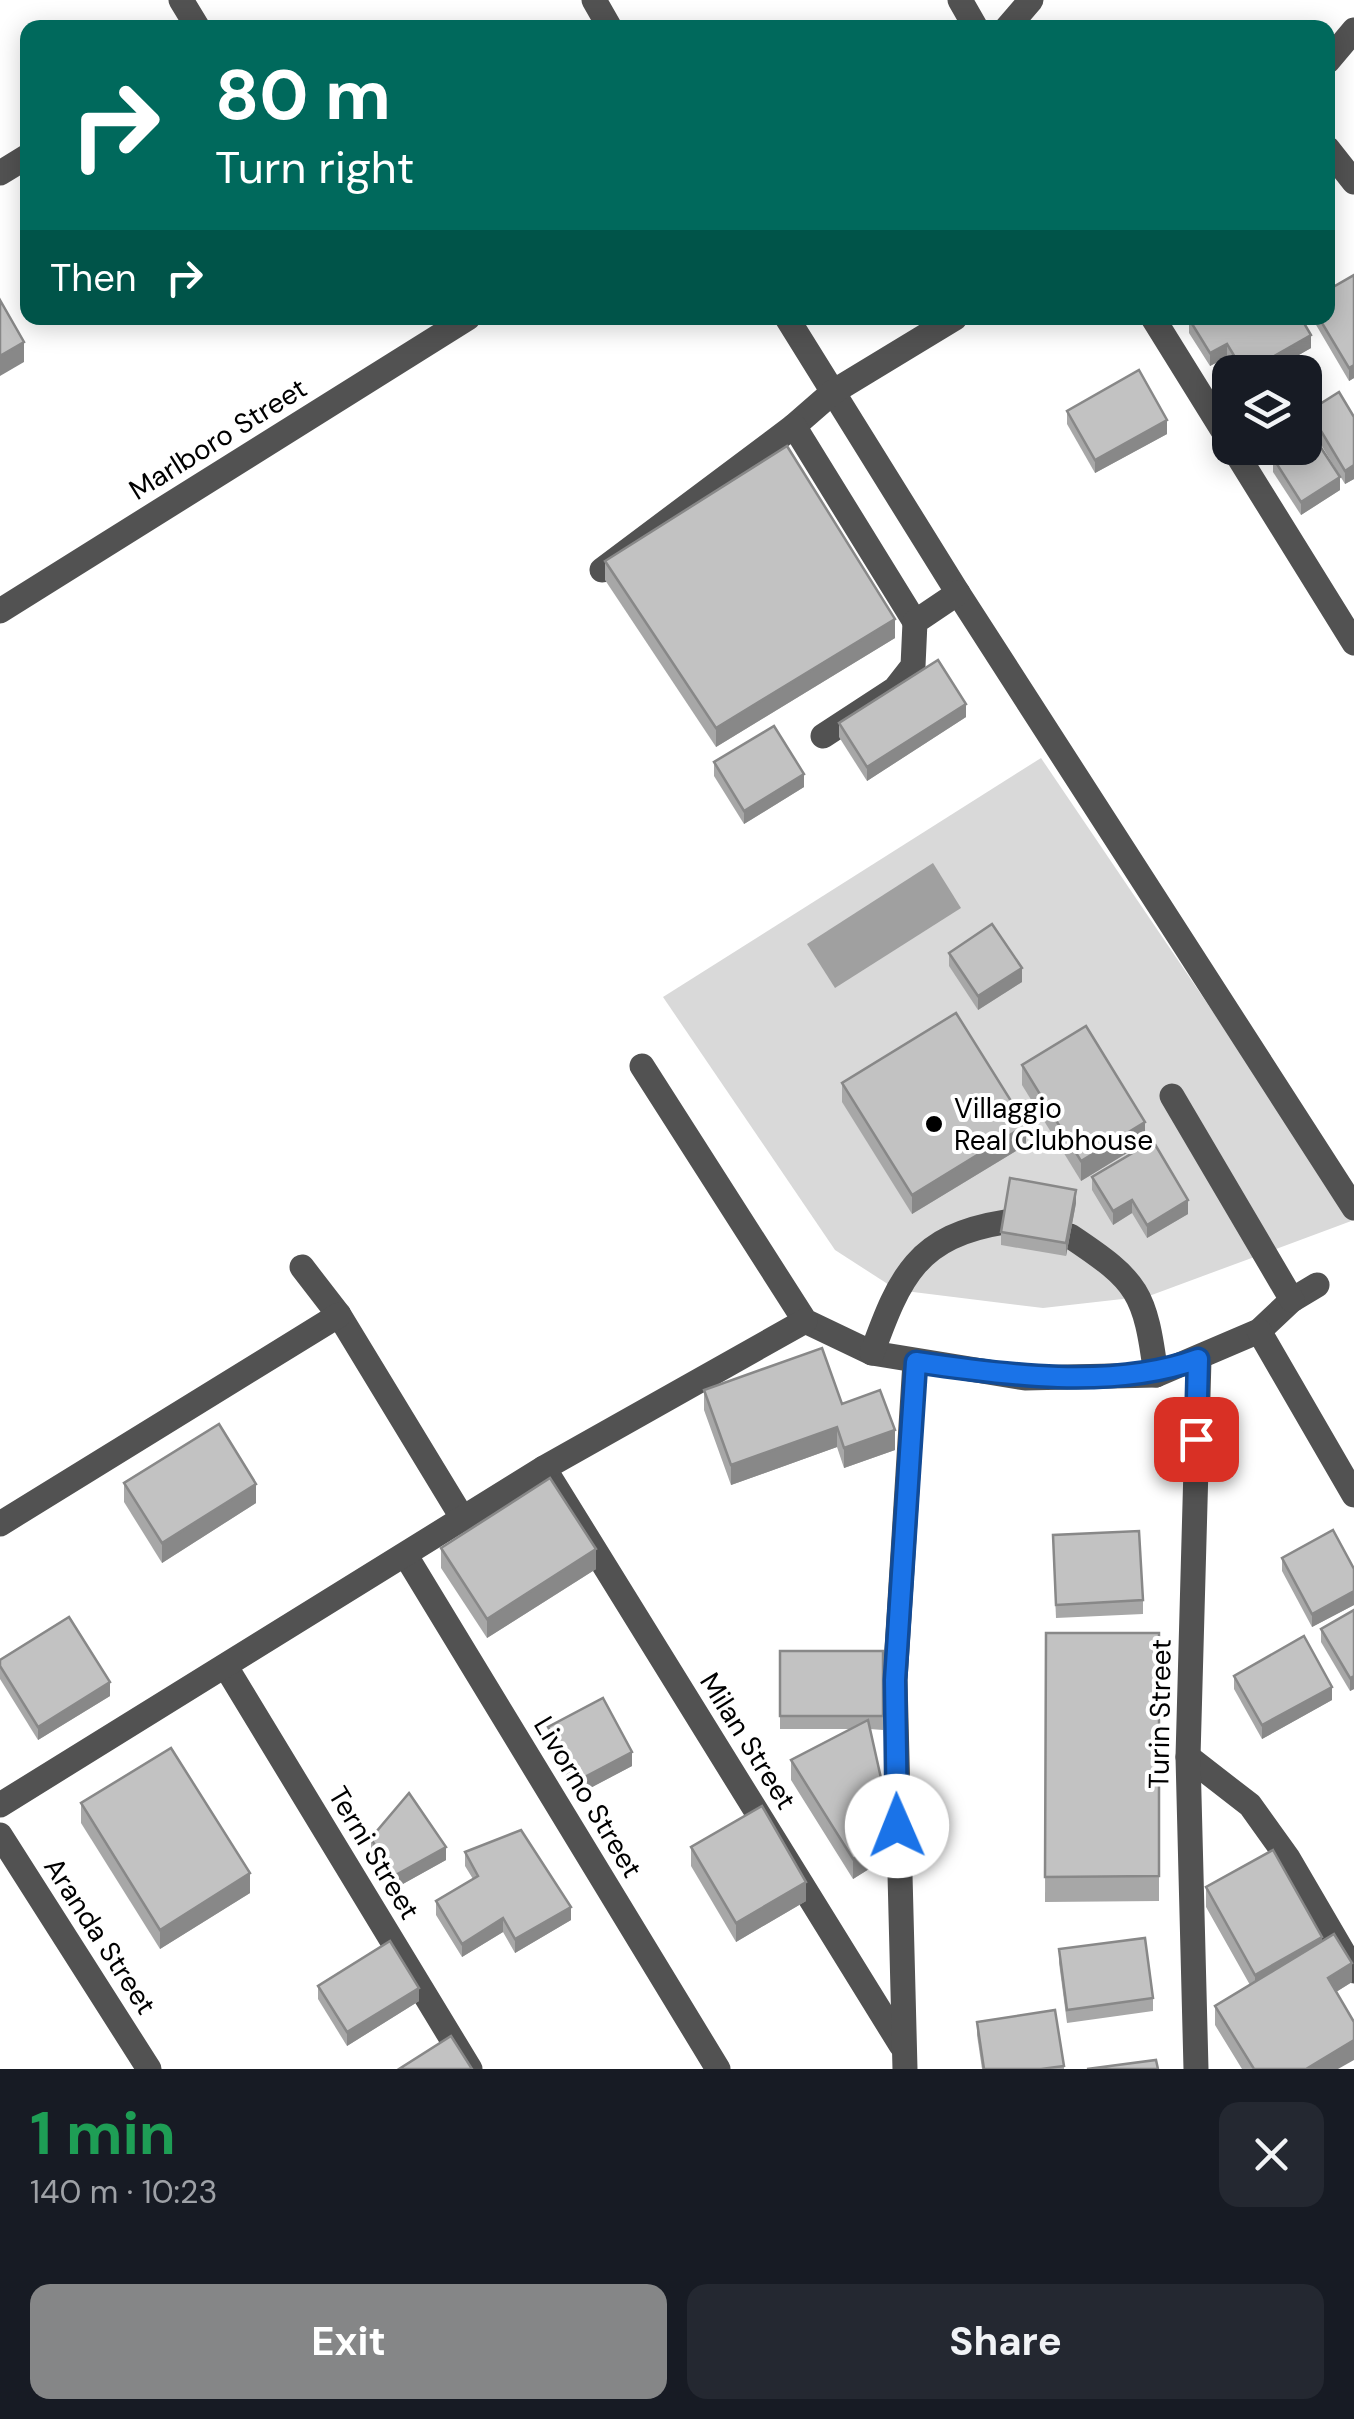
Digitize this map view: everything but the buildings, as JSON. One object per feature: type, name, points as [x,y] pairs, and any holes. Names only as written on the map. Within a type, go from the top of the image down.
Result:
[{"type":"street","points":[[1015,20],[1031,0]]},
{"type":"street","points":[[1335,53],[1354,30]]},
{"type":"street","name":"Marlboro Street","points":[[0,611],[457,325]]},
{"type":"street","points":[[791,325],[958,593],[1354,1208]]},
{"type":"street","points":[[602,570],[794,426],[833,392],[943,325]]},
{"type":"street","points":[[1157,325],[1212,413]]},
{"type":"street","points":[[794,426],[916,622],[913,666],[895,688],[823,736]]},
{"type":"street","points":[[1244,465],[1354,643]]},
{"type":"street","points":[[916,622],[958,593]]},
{"type":"street","points":[[642,1066],[805,1321],[872,1353],[1025,1378],[1156,1374],[1258,1331],[1292,1300],[1317,1284]]},
{"type":"street","points":[[1172,1096],[1292,1300]]},
{"type":"street","points":[[872,1353],[896,1288],[912,1264],[969,1228],[1005,1222]]},
{"type":"street","points":[[1070,1236],[1121,1270],[1137,1290],[1148,1320],[1156,1374]]},
{"type":"street","points":[[302,1268],[339,1315],[463,1520]]},
{"type":"street","points":[[0,1524],[339,1315]]},
{"type":"street","points":[[0,1805],[544,1468],[805,1321]]},
{"type":"street","points":[[1258,1331],[1354,1495]]},
{"type":"street","name":"Turin Street","points":[[1196,2069],[1188,1757],[1198,1359]]},
{"type":"street","points":[[903,2057],[895,1680],[916,1362]]},
{"type":"street","name":"Milan Street","points":[[544,1468],[903,2057]]},
{"type":"street","name":"Livorno Street","points":[[406,1556],[718,2069]]},
{"type":"street","name":"Terni Street","points":[[226,1668],[470,2069]]},
{"type":"street","points":[[1188,1757],[1250,1805],[1288,1858],[1354,1971]]},
{"type":"street","name":"Aranda Street","points":[[0,1836],[149,2069]]},
{"type":"shaded area","points":[[1041,758],[1354,1220],[1149,1296],[1043,1308],[897,1290],[835,1250],[663,997]]},
{"type":"shaded area","points":[[933,863],[961,908],[835,988],[807,944]]},
{"type":"place","name":"Villaggio Real Clubhouse","points":[[934,1124]]},
{"type":"route","points":[[897,1826],[895,1680],[902,1510],[916,1362],[1025,1378],[1156,1374],[1198,1359],[1196,1439]]}]
